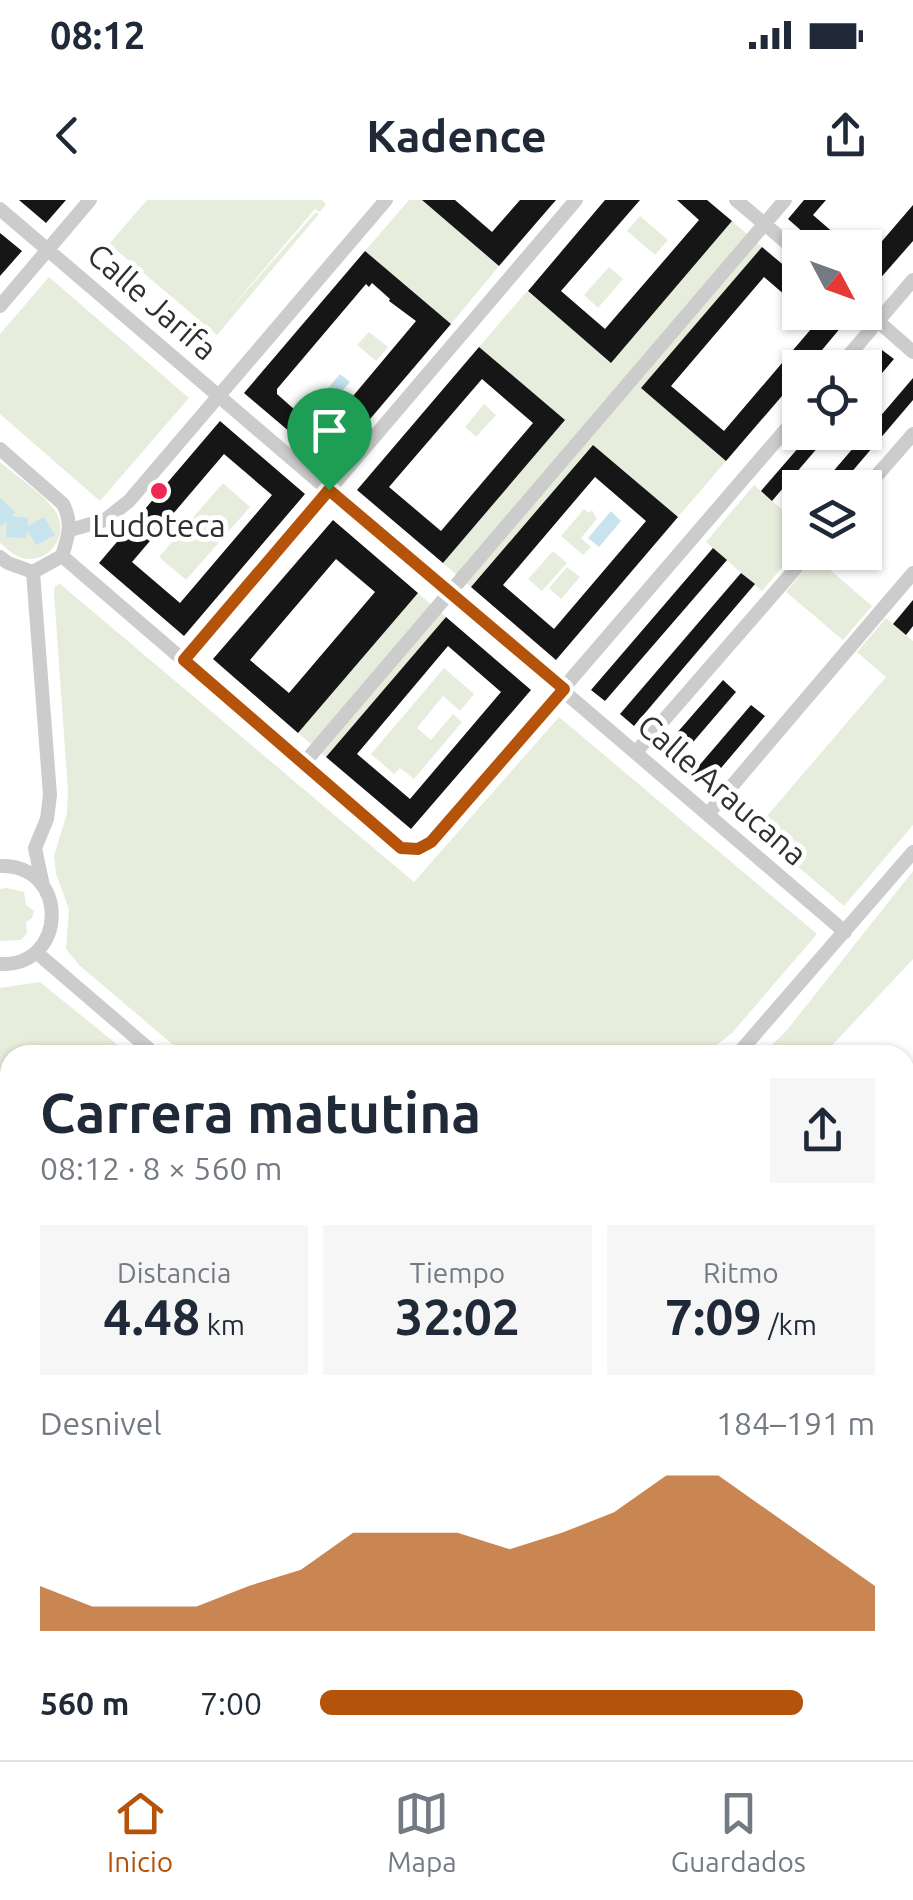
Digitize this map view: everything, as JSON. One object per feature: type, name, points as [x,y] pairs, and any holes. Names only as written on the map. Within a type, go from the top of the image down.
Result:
[{"type":"street","points":[[0,306],[90,200]]},
{"type":"street","points":[[70,530],[117,514],[386,200]]},
{"type":"street","points":[[184,660],[576,200]]},
{"type":"street","points":[[736,200],[782,239]]},
{"type":"street","points":[[304,763],[785,200]]},
{"type":"street","name":"Calle Jarifa","points":[[0,208],[450,593]]},
{"type":"street","points":[[882,317],[913,280]]},
{"type":"street","points":[[882,325],[913,352]]},
{"type":"street","points":[[854,350],[871,330]]},
{"type":"street","points":[[62,556],[401,848],[418,849],[431,842],[782,433]]},
{"type":"street","points":[[882,470],[913,434]]},
{"type":"street","points":[[0,449],[63,504],[70,530],[62,556],[33,572],[0,557]]},
{"type":"street","points":[[636,752],[794,570]]},
{"type":"street","points":[[0,964],[23,961],[36,952],[46,941],[53,913],[35,848],[47,818],[50,795],[33,572]]},
{"type":"street","points":[[708,814],[913,574]]},
{"type":"street","name":"Calle Araucana","points":[[450,593],[845,932]]},
{"type":"street","points":[[4,866],[35,848]]},
{"type":"street","points":[[746,1045],[913,852]]},
{"type":"street","points":[[4,866],[28,872],[44,886]]},
{"type":"street","points":[[36,952],[144,1045]]},
{"type":"green space","points":[[147,200],[322,200],[326,204],[320,212],[315,209],[219,322],[316,212],[319,214],[217,335],[109,244]]},
{"type":"green space","points":[[409,200],[422,200],[499,266],[451,324],[365,251]]},
{"type":"green space","points":[[640,216],[668,240],[655,255],[627,231]]},
{"type":"green space","points":[[732,221],[762,247],[642,388],[726,461],[678,517],[593,445],[471,587],[443,563],[564,421],[479,347],[527,291],[611,362]]},
{"type":"green space","points":[[609,267],[623,279],[598,308],[584,295]]},
{"type":"green space","points":[[49,277],[189,398],[100,501],[0,414],[0,334]]},
{"type":"green space","points":[[369,332],[388,347],[376,361],[357,345]]},
{"type":"green space","points":[[484,404],[496,415],[476,437],[465,427]]},
{"type":"green space","points":[[0,462],[41,495],[58,516],[58,539],[43,556],[23,558],[0,543]]},
{"type":"green space","points":[[223,483],[250,507],[186,580],[159,557]]},
{"type":"green space","points":[[754,485],[782,509],[782,567],[762,591],[706,542]]},
{"type":"green space","points":[[584,509],[589,513],[592,510],[597,519],[581,538],[591,547],[583,555],[561,536]]},
{"type":"green space","points":[[553,551],[567,563],[542,591],[528,579]]},
{"type":"green space","points":[[567,567],[580,577],[561,599],[549,588]]},
{"type":"green space","points":[[804,570],[830,570],[872,606],[843,640],[786,592]]},
{"type":"green space","points":[[60,584],[414,882],[559,717],[817,934],[732,1033],[717,1045],[173,1045],[79,965],[66,949],[69,909],[54,856],[67,813],[68,791],[55,586]]},
{"type":"green space","points":[[418,593],[446,617],[326,757],[298,733]]},
{"type":"green space","points":[[886,618],[913,641],[913,825],[844,906],[755,830],[886,677],[857,652]]},
{"type":"green space","points":[[444,668],[474,694],[460,711],[443,696],[417,728],[431,740],[453,714],[462,722],[414,779],[400,768],[394,774],[371,754]]},
{"type":"green space","points":[[913,871],[913,959],[832,1045],[772,1045]]},
{"type":"green space","points":[[0,889],[24,892],[26,905],[34,911],[21,940],[0,941]]},
{"type":"green space","points":[[40,982],[118,1045],[0,1045],[0,988]]},
{"type":"water","points":[[340,374],[350,382],[328,407],[319,399]]},
{"type":"water","points":[[0,498],[15,512],[12,516],[28,518],[28,526],[44,517],[55,535],[36,545],[28,531],[26,538],[6,537],[7,522],[0,526]]},
{"type":"water","points":[[611,511],[621,521],[599,547],[588,538]]},
{"type":"building","points":[[19,200],[66,200],[46,223]]},
{"type":"building","points":[[422,200],[455,200],[492,232],[520,200],[556,200],[499,266]]},
{"type":"building","points":[[605,200],[640,200],[561,291],[605,329],[699,220],[677,200],[707,200],[732,221],[611,363],[528,291]]},
{"type":"building","points":[[804,200],[826,200],[813,215],[830,230],[801,230],[788,219]]},
{"type":"building","points":[[913,205],[913,241],[882,276],[882,241]]},
{"type":"building","points":[[0,233],[22,251],[0,276]]},
{"type":"building","points":[[762,247],[782,264],[782,292],[764,277],[671,386],[724,431],[782,363],[782,396],[726,461],[641,388]]},
{"type":"building","points":[[365,251],[451,324],[330,466],[244,393]],"holes":[[[372,283],[416,321],[322,433],[298,406],[295,410],[277,394],[277,389],[366,284],[369,287]]]},
{"type":"building","points":[[810,330],[839,330],[822,350],[793,350]]},
{"type":"building","points":[[479,347],[565,420],[443,563],[357,490]],"holes":[[[482,379],[533,423],[441,531],[389,487]]]},
{"type":"building","points":[[882,350],[894,359],[882,373]]},
{"type":"building","points":[[913,378],[913,400],[882,436],[882,414]]},
{"type":"building","points":[[220,421],[305,494],[184,636],[99,563]],"holes":[[[224,454],[272,495],[180,603],[132,562]]]},
{"type":"building","points":[[593,445],[678,517],[556,660],[471,587]],"holes":[[[595,477],[646,521],[554,629],[503,585]]]},
{"type":"building","points":[[796,450],[816,450],[799,470],[782,470],[782,489],[772,501],[761,491]]},
{"type":"building","points":[[851,450],[870,450],[853,470],[834,470]]},
{"type":"building","points":[[333,520],[418,593],[298,733],[213,659]],"holes":[[[336,559],[375,592],[289,693],[250,660]]]},
{"type":"building","points":[[713,548],[727,560],[605,701],[591,690]]},
{"type":"building","points":[[741,573],[755,584],[634,726],[620,714]]},
{"type":"building","points":[[913,600],[913,626],[906,635],[893,624]]},
{"type":"building","points":[[446,617],[531,690],[411,829],[326,757]],"holes":[[[448,646],[501,692],[410,799],[357,754]]]},
{"type":"building","points":[[723,680],[736,692],[676,762],[662,750]]},
{"type":"building","points":[[751,705],[765,716],[705,787],[691,775]]},
{"type":"place","name":"Ludoteca","points":[[159,491]]},
{"type":"route","points":[[329,490],[564,689],[431,842],[418,849],[401,848],[184,660],[329,490]]}]
